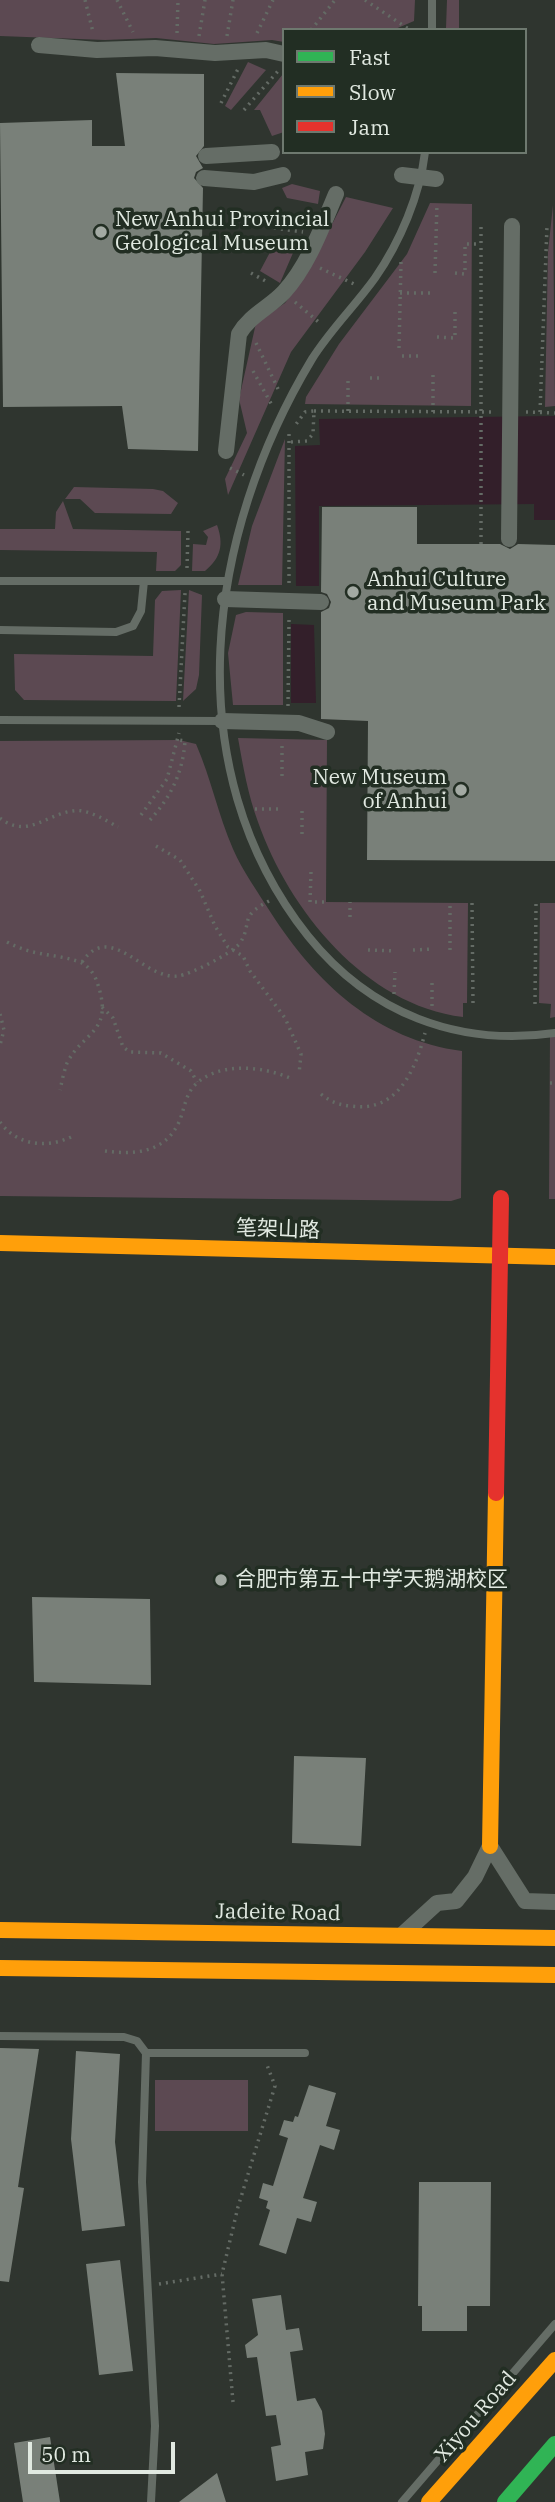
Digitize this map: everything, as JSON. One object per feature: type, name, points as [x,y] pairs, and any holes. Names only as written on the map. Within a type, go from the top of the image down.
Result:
[{"type":"main road","points":[[490,1846],[500,1198]]},
{"type":"main road","name":"笔架山路","points":[[0,1243],[555,1257]]},
{"type":"main road","name":"Jadeite Road","points":[[0,1930],[555,1937]]},
{"type":"main road","points":[[0,1968],[555,1975]]},
{"type":"main road","name":"Xiyou Road","points":[[429,2502],[555,2360]]},
{"type":"main road","points":[[505,2502],[555,2444]]},
{"type":"street","points":[[39,45],[97,50],[266,50],[282,54]]},
{"type":"street","points":[[206,156],[272,152]]},
{"type":"street","points":[[204,178],[254,182],[283,175]]},
{"type":"street","points":[[402,175],[429,178]]},
{"type":"street","points":[[226,451],[239,334],[246,322],[284,292],[319,234],[336,194]]},
{"type":"street","points":[[509,539],[512,226]]},
{"type":"street","points":[[225,599],[321,602]]},
{"type":"street","points":[[222,721],[288,723],[327,732]]},
{"type":"street","points":[[490,1846],[525,1901],[555,1902]]},
{"type":"street","points":[[401,1936],[437,1903],[456,1900],[475,1877],[490,1846]]},
{"type":"lane","points":[[432,0],[432,28]]},
{"type":"lane","points":[[425,154],[429,178],[397,240],[365,289],[330,331],[287,405],[252,479],[234,538],[227,581],[219,687],[222,721],[230,775],[242,812],[279,895],[312,940],[341,971],[388,1005],[427,1025],[452,1032],[502,1036],[555,1033]]},
{"type":"lane","points":[[0,581],[227,581]]},
{"type":"lane","points":[[0,630],[116,632],[133,626],[141,611],[144,581]]},
{"type":"lane","points":[[0,720],[222,721]]},
{"type":"lane","points":[[0,2036],[124,2037],[138,2041],[146,2053],[142,2182],[155,2426],[151,2502]]},
{"type":"lane","points":[[146,2053],[305,2053]]},
{"type":"lane","points":[[402,2502],[555,2324]]},
{"type":"path","points":[[85,0],[97,50]]},
{"type":"path","points":[[117,0],[141,48]]},
{"type":"path","points":[[176,50],[177,0]]},
{"type":"path","points":[[196,51],[205,0]]},
{"type":"path","points":[[224,52],[233,0]]},
{"type":"path","points":[[220,103],[273,0]]},
{"type":"path","points":[[313,28],[335,0]]},
{"type":"path","points":[[365,0],[407,28]]},
{"type":"path","points":[[244,110],[282,66]]},
{"type":"path","points":[[435,273],[437,203]]},
{"type":"path","points":[[481,226],[481,544]]},
{"type":"path","points":[[540,412],[547,226]]},
{"type":"path","points":[[274,228],[319,234]]},
{"type":"path","points":[[397,240],[401,263],[399,348]]},
{"type":"path","points":[[455,273],[466,274],[466,244],[481,244]]},
{"type":"path","points":[[305,260],[365,289]]},
{"type":"path","points":[[284,292],[330,331]]},
{"type":"path","points":[[400,293],[435,293]]},
{"type":"path","points":[[437,337],[455,338],[455,310]]},
{"type":"path","points":[[246,322],[287,405]]},
{"type":"path","points":[[238,345],[280,419],[290,431]]},
{"type":"path","points":[[402,356],[418,356]]},
{"type":"path","points":[[433,374],[433,412]]},
{"type":"path","points":[[348,378],[348,411]]},
{"type":"path","points":[[370,378],[383,378]]},
{"type":"path","points":[[282,776],[282,741],[288,723],[290,431],[305,412],[314,411],[480,414],[505,412]]},
{"type":"path","points":[[290,442],[307,441],[313,434],[314,411]]},
{"type":"path","points":[[516,412],[555,413]]},
{"type":"path","points":[[141,815],[163,785],[179,740],[188,531]]},
{"type":"path","points":[[145,811],[152,818],[172,788],[184,760],[185,741],[179,740]]},
{"type":"path","points":[[174,758],[184,760]]},
{"type":"path","points":[[163,785],[172,788]]},
{"type":"path","points":[[242,812],[281,809]]},
{"type":"path","points":[[302,834],[303,810]]},
{"type":"path","points":[[0,818],[19,827],[32,826],[72,811],[80,811],[118,827]]},
{"type":"path","points":[[156,846],[180,860],[204,897],[215,926],[228,947],[243,956],[250,971],[293,1032],[301,1054],[299,1074]]},
{"type":"path","points":[[311,872],[310,902],[326,902]]},
{"type":"path","points":[[82,962],[87,955],[109,948],[131,955],[157,975],[190,975],[239,945],[250,914],[279,895]]},
{"type":"path","points":[[350,902],[350,917]]},
{"type":"path","points":[[450,903],[450,950]]},
{"type":"path","points":[[472,903],[473,1003]]},
{"type":"path","points":[[535,1004],[536,904]]},
{"type":"path","points":[[7,942],[35,954],[82,962],[96,979],[102,1007],[97,1029],[68,1063],[60,1090]]},
{"type":"path","points":[[368,950],[395,951]]},
{"type":"path","points":[[413,950],[432,950]]},
{"type":"path","points":[[388,1005],[394,993],[395,972]]},
{"type":"path","points":[[321,1094],[331,1101],[357,1107],[373,1107],[397,1095],[415,1061],[432,1011],[432,983]]},
{"type":"path","points":[[102,1007],[113,1018],[124,1047],[130,1052],[161,1053],[191,1071],[198,1083]]},
{"type":"path","points":[[0,1014],[4,1030],[0,1045]]},
{"type":"path","points":[[105,1152],[143,1152],[165,1141],[178,1124],[187,1097],[198,1083],[239,1068],[264,1069],[289,1078]]},
{"type":"path","points":[[0,1122],[13,1135],[36,1143],[58,1144],[73,1136]]},
{"type":"path","points":[[233,2402],[222,2274],[238,2207],[275,2086],[263,2053]]},
{"type":"path","points":[[147,2286],[222,2274]]},
{"type":"shaded area","points":[[0,0],[415,0],[414,21],[398,28],[282,28],[282,42],[214,44],[156,38],[105,40],[0,36]]},
{"type":"shaded area","points":[[447,0],[459,0],[459,28],[446,28]]},
{"type":"shaded area","points":[[248,62],[266,70],[231,110],[225,106]]},
{"type":"shaded area","points":[[282,75],[282,133],[272,136],[260,110],[254,110]]},
{"type":"shaded area","points":[[292,184],[320,191],[318,204],[287,198],[282,188]]},
{"type":"shaded area","points":[[346,197],[393,208],[365,252],[291,352],[228,495],[225,479],[247,433],[239,399],[256,323],[285,303],[306,275]]},
{"type":"shaded area","points":[[430,203],[472,204],[471,406],[305,404],[306,397],[339,344],[407,254]]},
{"type":"shaded area","points":[[553,205],[555,406],[545,407],[548,252]]},
{"type":"shaded area","points":[[276,241],[296,246],[280,283],[260,271]]},
{"type":"shaded area","points":[[555,416],[555,520],[534,520],[534,504],[319,506],[319,586],[296,586],[295,446],[320,445],[319,419]]},
{"type":"shaded area","points":[[285,439],[282,585],[238,585],[252,526]]},
{"type":"shaded area","points":[[74,487],[153,489],[163,491],[178,503],[171,514],[95,513],[80,499],[65,499]]},
{"type":"shaded area","points":[[63,501],[73,529],[181,531],[181,565],[175,571],[156,571],[157,552],[0,550],[0,529],[55,529],[56,512]]},
{"type":"shaded area","points":[[217,525],[220,538],[218,556],[205,571],[192,571],[193,544],[206,545],[208,537],[203,531]]},
{"type":"shaded area","points":[[181,590],[176,701],[24,700],[15,690],[14,654],[153,656],[155,600],[162,591]]},
{"type":"shaded area","points":[[189,590],[202,595],[199,675],[196,689],[183,701]]},
{"type":"shaded area","points":[[246,612],[283,613],[283,705],[233,705],[228,653],[236,615]]},
{"type":"shaded area","points":[[291,624],[314,625],[316,703],[291,703]]},
{"type":"shaded area","points":[[238,738],[327,740],[326,902],[468,903],[467,1003],[463,1003],[463,1017],[427,1009],[394,994],[363,973],[335,948],[311,919],[289,888],[258,822]]},
{"type":"shaded area","points":[[179,740],[196,744],[237,857],[271,913],[308,963],[329,985],[376,1021],[431,1045],[462,1051],[461,1198],[451,1201],[0,1196],[0,741]]},
{"type":"shaded area","points":[[540,903],[555,903],[555,1017],[550,1018],[551,1004],[539,1003]]},
{"type":"shaded area","points":[[555,1032],[555,1199],[549,1199],[550,1034]]},
{"type":"shaded area","points":[[155,2080],[248,2080],[248,2131],[155,2131]]},
{"type":"building","name":"New Anhui Provincial Geological Museum","points":[[116,73],[204,74],[204,146],[196,156],[203,168],[196,172],[194,178],[203,188],[198,451],[128,449],[122,406],[3,407],[0,123],[92,120],[92,146],[125,146]]},
{"type":"building","name":"New Museum of Anhui","points":[[322,507],[417,507],[417,544],[500,544],[510,549],[518,544],[555,545],[555,861],[367,860],[368,721],[321,719],[321,612],[329,608],[331,602],[327,594],[321,592]]},
{"type":"building","points":[[32,1597],[150,1599],[151,1685],[34,1682]]},
{"type":"building","points":[[294,1756],[366,1758],[361,1846],[292,1843]]},
{"type":"building","points":[[0,2048],[39,2049],[18,2187],[24,2188],[9,2282],[0,2281]]},
{"type":"building","points":[[76,2051],[120,2054],[115,2142],[125,2226],[82,2231],[71,2139]]},
{"type":"building","points":[[309,2085],[336,2093],[326,2126],[340,2130],[334,2150],[320,2145],[303,2198],[317,2202],[311,2222],[297,2218],[286,2254],[259,2245],[270,2210],[266,2208],[268,2201],[259,2198],[263,2183],[273,2186],[288,2138],[279,2135],[284,2120],[293,2122],[295,2116],[298,2117]]},
{"type":"building","points":[[419,2182],[491,2182],[490,2306],[467,2306],[467,2331],[422,2331],[422,2306],[418,2306]]},
{"type":"building","points":[[120,2260],[133,2371],[99,2375],[86,2264]]},
{"type":"building","points":[[281,2295],[286,2330],[299,2328],[303,2350],[290,2352],[297,2401],[315,2398],[322,2411],[325,2434],[323,2449],[305,2452],[308,2475],[276,2481],[271,2447],[281,2445],[276,2415],[266,2416],[257,2357],[247,2358],[245,2345],[258,2335],[252,2299]]},
{"type":"building","points":[[50,2437],[60,2502],[23,2502],[14,2443]]},
{"type":"building","points":[[217,2473],[226,2502],[179,2502]]},
{"type":"traffic: fast","points":[[505,2502],[555,2444]]},
{"type":"traffic: slow","points":[[0,1243],[555,1257]]},
{"type":"traffic: slow","points":[[490,1846],[496,1493]]},
{"type":"traffic: slow","points":[[0,1930],[555,1938]]},
{"type":"traffic: slow","points":[[0,1968],[555,1975]]},
{"type":"traffic: slow","points":[[429,2502],[555,2360]]},
{"type":"traffic: jam","points":[[496,1493],[501,1198]]},
{"type":"place","name":"New Anhui Provincial Geological Museum","points":[[101,232]]},
{"type":"place","name":"Anhui Culture and Museum Park","points":[[353,592]]},
{"type":"place","name":"New Museum of Anhui","points":[[461,790]]},
{"type":"place","name":"合肥市第五十中学天鹅湖校区","points":[[221,1580]]}]
